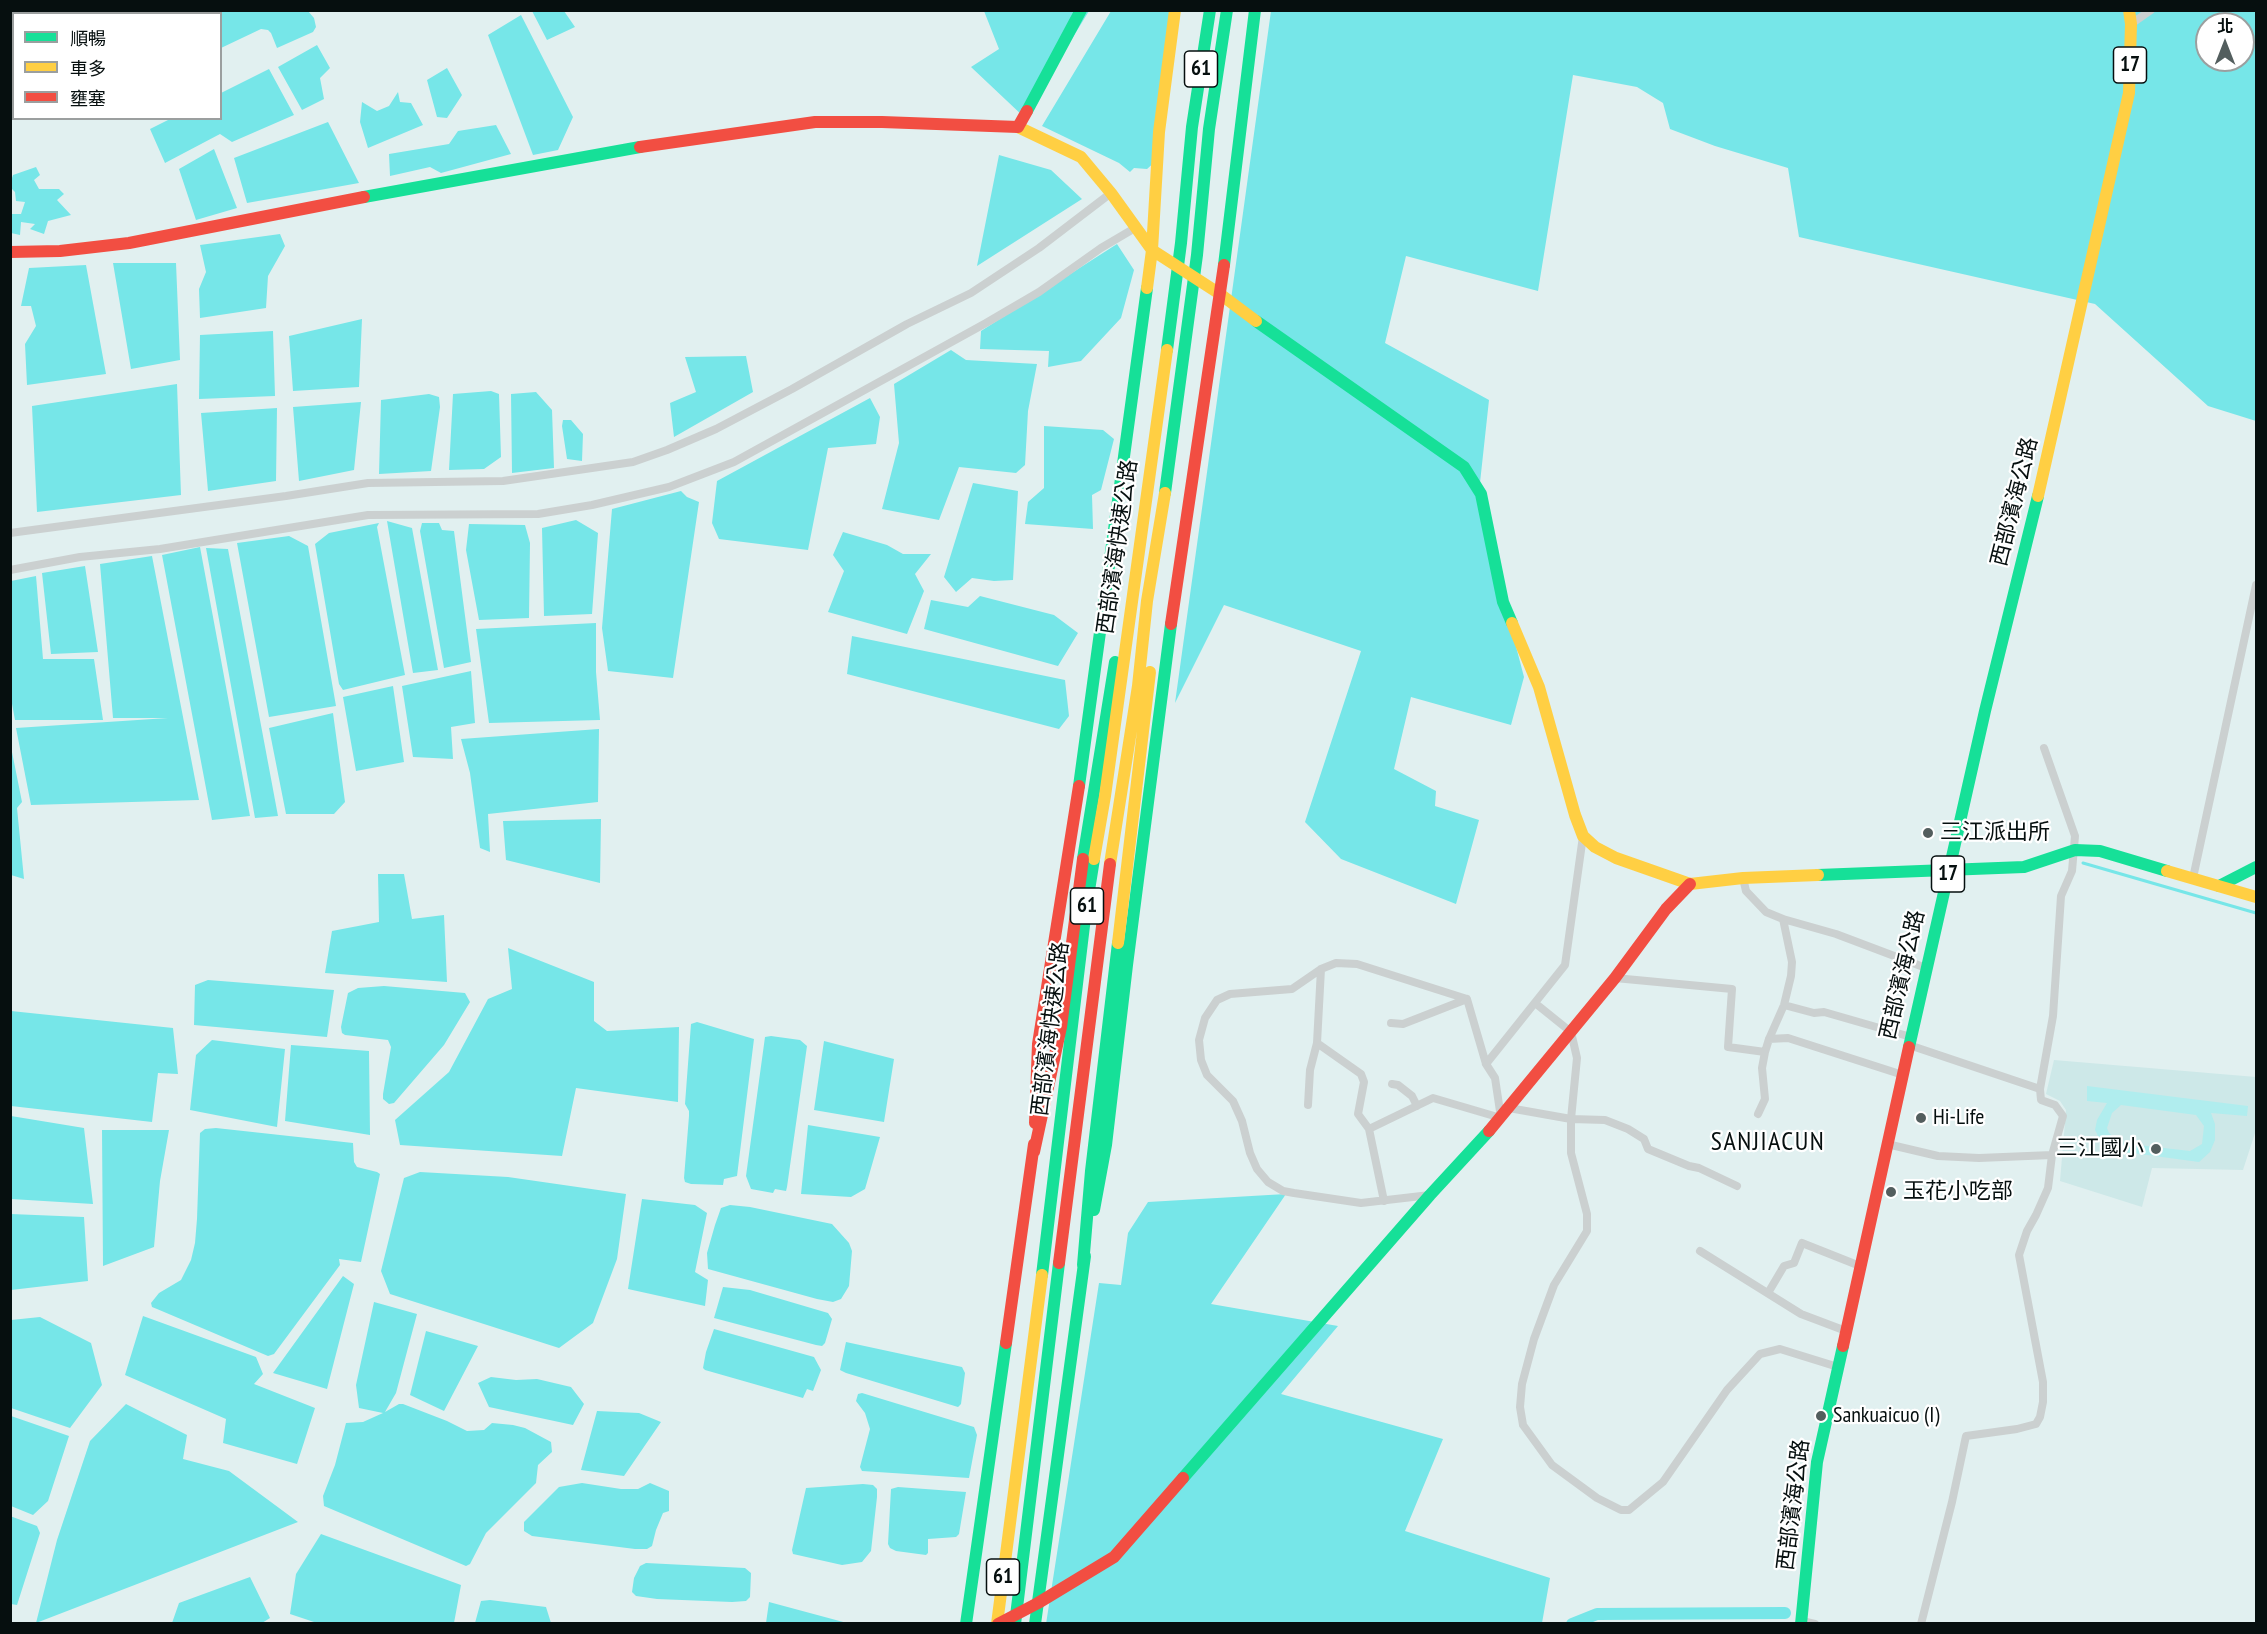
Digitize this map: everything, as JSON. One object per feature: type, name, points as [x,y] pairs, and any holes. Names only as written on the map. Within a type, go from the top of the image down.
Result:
[{"type":"main road","points":[[1018,127],[1081,10]]},
{"type":"main road","points":[[1034,1152],[1038,1044],[1085,749],[1152,250],[1158,145],[1175,10]]},
{"type":"main road","name":"西部濱海快速公路","points":[[998,1623],[1059,1144],[1086,909],[1105,796],[1145,512],[1176,284],[1192,127],[1210,10]]},
{"type":"main road","name":"西部濱海快速公路","points":[[1015,1623],[1103,911],[1138,686],[1147,601],[1162,515],[1197,255],[1211,118],[1227,10]]},
{"type":"main road","points":[[1083,1265],[1106,1145],[1170,632],[1220,294],[1255,10]]},
{"type":"main road","name":"西部濱海公路","points":[[1802,1622],[1817,1462],[1926,968],[1985,711],[2055,427],[2129,93],[2131,24],[2129,10]]},
{"type":"main road","points":[[10,252],[60,251],[129,243],[386,193],[653,145],[815,122],[1018,127],[1081,157],[1114,196],[1152,250],[1220,294],[1464,467],[1481,494],[1503,602],[1539,687],[1575,815],[1583,836],[1595,847],[1616,858],[1690,884],[1743,878],[2024,867],[2075,850],[2100,851],[2256,897]]},
{"type":"main road","points":[[966,1623],[1034,1152],[1060,1027],[1109,691],[1145,512]]},
{"type":"main road","points":[[1035,1623],[1083,1265],[1098,1104],[1147,700],[1158,593],[1162,515]]},
{"type":"main road","points":[[2219,886],[2256,867]]},
{"type":"main road","points":[[998,1623],[1038,1603],[1114,1557],[1430,1194],[1501,1118],[1615,978],[1666,909],[1690,884]]},
{"type":"street","points":[[2131,24],[2151,10]]},
{"type":"street","points":[[10,533],[368,483],[503,481],[633,462],[716,429],[907,324],[971,293],[1114,196]]},
{"type":"street","points":[[10,570],[80,557],[160,549],[368,515],[537,514],[592,506],[669,487],[734,462],[976,328],[1039,292],[1134,226]]},
{"type":"street","points":[[2193,878],[2256,585]]},
{"type":"street","points":[[1921,1623],[1952,1502],[1966,1436],[2018,1429],[2036,1424],[2040,1417],[2043,1382],[2019,1255],[2027,1231],[2048,1188],[2052,1155],[2063,1116],[2055,1105],[2041,1100],[2040,1089],[2053,1016],[2061,896],[2072,871],[2075,850],[2075,836],[2044,748]]},
{"type":"street","points":[[1486,1064],[1565,965],[1583,836]]},
{"type":"street","points":[[1743,878],[1746,891],[1766,912],[1836,934],[1926,968]]},
{"type":"street","points":[[1758,1114],[1765,1099],[1762,1068],[1769,1039],[1784,1005],[1791,976],[1792,962],[1783,919]]},
{"type":"street","points":[[1430,1194],[1361,1203],[1283,1191],[1268,1182],[1254,1161],[1242,1121],[1233,1101],[1207,1075],[1201,1060],[1199,1040],[1205,1018],[1217,1000],[1230,994],[1292,989],[1321,969],[1336,963],[1357,964],[1467,999]]},
{"type":"street","points":[[1308,1105],[1310,1070],[1317,1043],[1321,969]]},
{"type":"street","points":[[1615,978],[1732,989],[1728,1047],[1766,1052]]},
{"type":"street","points":[[1391,1023],[1403,1024],[1467,999]]},
{"type":"street","points":[[1370,1129],[1433,1098],[1501,1118],[1495,1078],[1486,1064],[1467,999]]},
{"type":"street","points":[[1535,1004],[1571,1032],[1577,1058],[1570,1119],[1571,1153],[1587,1214],[1587,1231],[1554,1285],[1534,1339],[1522,1384],[1520,1407],[1523,1425],[1552,1465],[1598,1498],[1621,1510],[1629,1510],[1664,1482],[1727,1390],[1760,1354],[1780,1349],[1838,1367]]},
{"type":"street","points":[[1784,1005],[1814,1013],[1824,1012],[2040,1089]]},
{"type":"street","points":[[1769,1039],[1788,1038],[1903,1075]]},
{"type":"street","points":[[1317,1043],[1361,1074],[1364,1082],[1358,1114],[1370,1129],[1384,1201]]},
{"type":"street","points":[[1392,1084],[1398,1085],[1412,1096],[1418,1106]]},
{"type":"street","points":[[1509,1108],[1570,1119],[1605,1120],[1628,1129],[1644,1139],[1648,1149],[1699,1168],[1737,1186]]},
{"type":"street","points":[[1887,1144],[1938,1156],[1969,1158],[2052,1155]]},
{"type":"street","points":[[1768,1293],[1784,1266],[1794,1263],[1802,1243],[1860,1266]]},
{"type":"street","points":[[1700,1251],[1801,1314],[1846,1330]]},
{"type":"street","points":[[1802,1622],[1815,1623]]},
{"type":"shaded area","points":[[308,11],[314,18],[316,27],[313,32],[277,48],[271,33],[261,29],[222,48],[222,12],[203,12]]},
{"type":"shaded area","points":[[532,11],[564,11],[575,27],[547,40]]},
{"type":"shaded area","points":[[984,11],[1089,11],[1024,117],[971,67],[999,49]]},
{"type":"shaded area","points":[[1111,11],[1177,11],[1157,160],[1147,169],[1134,168],[1130,172],[1119,163],[1042,126]]},
{"type":"shaded area","points":[[1271,11],[2256,11],[2256,421],[2208,406],[2095,304],[1799,237],[1788,168],[1715,146],[1670,129],[1663,103],[1637,87],[1573,75],[1538,291],[1406,256],[1385,343],[1489,400],[1478,501],[1524,677],[1511,725],[1411,697],[1394,769],[1436,791],[1435,806],[1479,820],[1456,904],[1341,859],[1305,822],[1361,651],[1224,605],[1175,703]]},
{"type":"shaded area","points":[[521,15],[573,117],[558,150],[533,155],[488,35]]},
{"type":"shaded area","points":[[317,45],[330,68],[320,78],[324,99],[302,110],[278,67]]},
{"type":"shaded area","points":[[447,68],[462,95],[447,118],[437,117],[427,80]]},
{"type":"shaded area","points":[[269,69],[294,115],[232,142],[220,134],[165,163],[150,129],[168,120],[222,120],[222,92]]},
{"type":"shaded area","points":[[398,92],[400,102],[411,103],[423,125],[368,148],[360,122],[362,102],[377,111],[389,106]]},
{"type":"shaded area","points":[[328,122],[359,183],[247,203],[234,158]]},
{"type":"shaded area","points":[[496,125],[511,154],[441,173],[430,167],[390,176],[389,154],[449,144],[458,131]]},
{"type":"shaded area","points":[[214,149],[237,208],[196,220],[179,169]]},
{"type":"shaded area","points":[[999,155],[1051,170],[1082,199],[977,266]]},
{"type":"shaded area","points":[[36,167],[40,175],[34,180],[39,189],[59,189],[64,194],[57,200],[71,215],[48,221],[44,234],[30,229],[35,224],[21,222],[20,235],[11,233],[11,214],[21,214],[25,202],[16,201],[15,192],[11,188],[13,175]]},
{"type":"shaded area","points":[[280,234],[285,246],[268,276],[266,308],[200,318],[199,289],[206,272],[200,245]]},
{"type":"shaded area","points":[[1117,244],[1134,270],[1121,318],[1081,361],[1048,367],[1049,351],[980,349],[981,331]]},
{"type":"shaded area","points":[[113,263],[176,263],[180,360],[131,369]]},
{"type":"shaded area","points":[[86,265],[106,374],[27,385],[25,344],[36,326],[31,306],[21,306],[29,268]]},
{"type":"shaded area","points":[[362,319],[359,387],[293,391],[289,336]]},
{"type":"shaded area","points":[[273,331],[275,396],[199,399],[200,335]]},
{"type":"shaded area","points":[[951,350],[966,360],[1037,364],[1028,411],[1025,465],[1016,473],[959,467],[939,520],[882,509],[899,443],[894,384]]},
{"type":"shaded area","points":[[746,356],[753,392],[674,437],[670,403],[696,392],[685,357]]},
{"type":"shaded area","points":[[177,384],[181,495],[37,512],[32,406]]},
{"type":"shaded area","points":[[491,391],[499,394],[501,457],[484,469],[449,470],[453,394]]},
{"type":"shaded area","points":[[536,392],[552,410],[554,468],[512,473],[511,394]]},
{"type":"shaded area","points":[[429,394],[439,397],[440,407],[431,471],[379,474],[381,400]]},
{"type":"shaded area","points":[[870,398],[880,417],[876,444],[828,448],[808,550],[719,539],[712,523],[717,481]]},
{"type":"shaded area","points":[[361,402],[354,470],[299,481],[293,407]]},
{"type":"shaded area","points":[[277,408],[276,481],[208,491],[201,413]]},
{"type":"shaded area","points":[[563,420],[571,420],[583,434],[582,461],[567,459]]},
{"type":"shaded area","points":[[1044,426],[1103,430],[1114,439],[1101,490],[1092,495],[1093,529],[1025,524],[1028,502],[1044,488]]},
{"type":"shaded area","points":[[973,483],[1018,491],[1013,580],[994,581],[972,578],[956,592],[944,577]]},
{"type":"shaded area","points":[[681,491],[687,497],[699,502],[673,678],[608,671],[602,628],[612,509]]},
{"type":"shaded area","points":[[576,520],[598,533],[592,614],[544,616],[542,528]]},
{"type":"shaded area","points":[[387,521],[412,528],[438,670],[413,673]]},
{"type":"shaded area","points":[[379,523],[377,527],[405,675],[343,690],[339,684],[315,544],[329,533]]},
{"type":"shaded area","points":[[422,523],[439,523],[442,530],[454,531],[471,662],[444,668],[420,531]]},
{"type":"shaded area","points":[[469,524],[525,525],[530,543],[529,618],[479,620],[466,550]]},
{"type":"shaded area","points":[[843,532],[887,545],[903,554],[931,554],[915,574],[924,591],[907,634],[828,612],[844,571],[833,555]]},
{"type":"shaded area","points":[[289,536],[308,546],[336,706],[269,717],[237,543]]},
{"type":"shaded area","points":[[200,547],[250,816],[212,820],[162,555]]},
{"type":"shaded area","points":[[206,548],[228,549],[278,816],[255,818]]},
{"type":"shaded area","points":[[152,556],[199,800],[31,805],[16,728],[168,718],[113,718],[100,564]]},
{"type":"shaded area","points":[[85,566],[98,652],[51,654],[42,573]]},
{"type":"shaded area","points":[[36,576],[43,659],[94,659],[103,720],[15,720],[10,693],[11,581]]},
{"type":"shaded area","points":[[980,596],[1054,615],[1078,633],[1058,666],[924,629],[931,600],[968,607]]},
{"type":"shaded area","points":[[596,623],[596,672],[600,720],[489,723],[476,629]]},
{"type":"shaded area","points":[[852,636],[1065,680],[1069,716],[1059,729],[847,674]]},
{"type":"shaded area","points":[[471,671],[475,723],[451,727],[453,759],[413,757],[402,686]]},
{"type":"shaded area","points":[[393,686],[404,762],[356,771],[343,697]]},
{"type":"shaded area","points":[[333,713],[345,802],[334,814],[286,814],[269,728]]},
{"type":"shaded area","points":[[599,729],[598,802],[488,814],[490,852],[480,848],[470,773],[461,739]]},
{"type":"shaded area","points":[[10,742],[22,802],[17,808],[24,879],[11,875]]},
{"type":"shaded area","points":[[601,819],[600,883],[506,860],[503,821]]},
{"type":"shaded area","points":[[378,874],[404,874],[412,919],[444,915],[447,982],[325,973],[332,931],[379,922]]},
{"type":"shaded area","points":[[508,948],[594,982],[594,1021],[607,1031],[679,1027],[678,1102],[576,1088],[562,1156],[400,1145],[395,1120],[449,1072],[488,999],[512,989]]},
{"type":"shaded area","points":[[208,980],[334,990],[327,1037],[194,1025],[195,985]]},
{"type":"shaded area","points":[[384,986],[465,993],[470,1002],[444,1045],[394,1103],[389,1104],[383,1099],[391,1047],[388,1040],[345,1035],[341,1027],[348,993],[358,988]]},
{"type":"shaded area","points":[[11,1011],[173,1028],[178,1074],[158,1073],[152,1122],[11,1106]]},
{"type":"shaded area","points":[[697,1022],[754,1039],[737,1176],[724,1179],[723,1185],[691,1184],[685,1182],[684,1178],[689,1116],[685,1104],[691,1024]]},
{"type":"shaded area","points":[[765,1037],[800,1040],[807,1046],[787,1187],[786,1191],[775,1189],[773,1193],[751,1189],[746,1176]]},
{"type":"shaded area","points":[[212,1040],[285,1049],[277,1127],[190,1110],[196,1055]]},
{"type":"shaded area","points":[[824,1041],[894,1059],[884,1122],[814,1110]]},
{"type":"shaded area","points":[[291,1045],[369,1051],[370,1135],[285,1121]]},
{"type":"shaded area","name":"三江國小","points":[[2054,1060],[2256,1077],[2256,1130],[2243,1170],[2152,1168],[2142,1207],[2060,1181],[2066,1110],[2060,1101],[2046,1094]]},
{"type":"shaded area","points":[[2087,1086],[2248,1106],[2247,1116],[2211,1113],[2215,1124],[2215,1140],[2210,1152],[2199,1162],[2110,1150],[2103,1146],[2095,1130],[2097,1120],[2107,1103],[2087,1101]],"holes":[[[2121,1105],[2196,1115],[2204,1126],[2202,1144],[2190,1151],[2121,1143],[2109,1133],[2107,1128],[2112,1113]]]},
{"type":"shaded area","points":[[11,1116],[84,1128],[93,1204],[11,1199]]},
{"type":"shaded area","points":[[808,1125],[880,1137],[865,1189],[851,1197],[801,1194]]},
{"type":"shaded area","points":[[216,1128],[353,1143],[354,1162],[357,1167],[380,1174],[361,1262],[339,1259],[340,1265],[274,1354],[268,1356],[152,1307],[151,1303],[159,1293],[181,1280],[191,1260],[197,1219],[200,1133],[205,1129]]},
{"type":"shaded area","points":[[102,1130],[169,1130],[160,1181],[154,1247],[103,1266]]},
{"type":"shaded area","points":[[420,1172],[508,1177],[626,1194],[617,1259],[593,1323],[559,1348],[390,1294],[381,1271],[404,1178]]},
{"type":"shaded area","points":[[1286,1194],[1211,1304],[1338,1326],[1281,1394],[1443,1439],[1405,1531],[1550,1578],[1542,1623],[1046,1624],[1099,1283],[1121,1285],[1128,1233],[1148,1202]]},
{"type":"shaded area","points":[[642,1199],[695,1205],[707,1213],[695,1272],[708,1280],[705,1306],[628,1289]]},
{"type":"shaded area","points":[[730,1205],[832,1224],[849,1243],[852,1251],[849,1286],[841,1299],[833,1302],[817,1299],[708,1269],[707,1253],[715,1225],[721,1208]]},
{"type":"shaded area","points":[[11,1214],[84,1217],[88,1281],[11,1290]]},
{"type":"shaded area","points":[[343,1276],[354,1284],[327,1389],[273,1373]]},
{"type":"shaded area","points":[[723,1287],[750,1290],[828,1313],[832,1319],[825,1343],[822,1346],[816,1345],[714,1318]]},
{"type":"shaded area","points":[[374,1302],[417,1314],[396,1393],[385,1412],[403,1404],[467,1431],[484,1430],[492,1423],[513,1425],[525,1428],[551,1442],[552,1452],[538,1465],[536,1483],[486,1533],[470,1564],[466,1566],[324,1506],[323,1496],[335,1465],[346,1423],[363,1422],[383,1413],[359,1408],[356,1385]]},
{"type":"shaded area","points":[[143,1316],[256,1357],[263,1374],[254,1384],[315,1408],[297,1464],[223,1443],[226,1419],[125,1375]]},
{"type":"shaded area","points":[[40,1317],[91,1343],[102,1385],[70,1428],[11,1408],[11,1320]]},
{"type":"shaded area","points":[[714,1329],[814,1357],[821,1370],[813,1391],[807,1389],[803,1398],[705,1370],[703,1368],[706,1352]]},
{"type":"shaded area","points":[[426,1331],[478,1346],[444,1411],[410,1395]]},
{"type":"shaded area","points":[[846,1342],[962,1367],[965,1373],[961,1404],[958,1407],[840,1370]]},
{"type":"shaded area","points":[[491,1377],[516,1380],[537,1379],[571,1387],[584,1404],[573,1425],[489,1407],[478,1383]]},
{"type":"shaded area","points":[[862,1393],[974,1427],[977,1435],[969,1478],[862,1471],[860,1467],[870,1429],[865,1413],[856,1401],[858,1394]]},
{"type":"shaded area","points":[[126,1404],[187,1435],[183,1459],[229,1471],[298,1522],[36,1623],[57,1540],[90,1441]]},
{"type":"shaded area","points":[[597,1411],[639,1413],[661,1422],[624,1476],[581,1470]]},
{"type":"shaded area","points":[[11,1416],[69,1436],[48,1501],[33,1515],[11,1506]]},
{"type":"shaded area","points":[[582,1483],[621,1489],[638,1489],[650,1483],[669,1491],[669,1511],[663,1513],[652,1546],[647,1549],[635,1549],[532,1536],[524,1531],[524,1522],[559,1487]]},
{"type":"shaded area","points":[[873,1485],[877,1489],[877,1497],[871,1551],[862,1562],[842,1565],[793,1554],[806,1488]]},
{"type":"shaded area","points":[[898,1487],[966,1492],[959,1534],[956,1537],[928,1539],[926,1555],[890,1548],[888,1544],[891,1489]]},
{"type":"shaded area","points":[[10,1516],[37,1526],[40,1533],[17,1605],[11,1604]]},
{"type":"shaded area","points":[[321,1534],[461,1585],[454,1623],[317,1623],[290,1614],[296,1574]]},
{"type":"shaded area","points":[[646,1563],[745,1568],[751,1573],[750,1597],[746,1601],[732,1602],[636,1596],[632,1592],[634,1578],[640,1566]]},
{"type":"shaded area","points":[[250,1577],[270,1618],[262,1623],[172,1623],[179,1603]]},
{"type":"shaded area","points":[[490,1600],[546,1607],[551,1623],[475,1623],[481,1601]]},
{"type":"shaded area","points":[[769,1602],[847,1623],[766,1623]]},
{"type":"waterway","points":[[2083,863],[2256,913]]},
{"type":"waterway","points":[[1572,1624],[1597,1614],[1785,1613]]},
{"type":"traffic: fast","points":[[1027,111],[1081,10]]},
{"type":"traffic: fast","points":[[1167,350],[1181,243],[1192,127],[1210,10]]},
{"type":"traffic: fast","points":[[1165,493],[1197,255],[1209,129],[1227,10]]},
{"type":"traffic: fast","points":[[1224,265],[1255,10]]},
{"type":"traffic: fast","points":[[364,197],[640,147]]},
{"type":"traffic: fast","points":[[1079,786],[1147,288]]},
{"type":"traffic: fast","points":[[1256,321],[1464,467],[1481,494],[1503,602],[1512,623]]},
{"type":"traffic: fast","points":[[1909,1047],[1985,711],[2038,496]]},
{"type":"traffic: fast","points":[[1094,1210],[1106,1145],[1171,624]]},
{"type":"traffic: fast","points":[[1083,859],[1115,662]]},
{"type":"traffic: fast","points":[[1818,875],[2024,867],[2075,850],[2100,851],[2167,871]]},
{"type":"traffic: fast","points":[[1042,1275],[1094,859]]},
{"type":"traffic: fast","points":[[2219,886],[2256,867]]},
{"type":"traffic: fast","points":[[1083,1265],[1091,1171],[1118,943]]},
{"type":"traffic: fast","points":[[1183,1478],[1430,1195],[1489,1131]]},
{"type":"traffic: fast","points":[[1035,1624],[1085,1256]]},
{"type":"traffic: fast","points":[[1015,1624],[1059,1263]]},
{"type":"traffic: fast","points":[[966,1624],[1006,1343]]},
{"type":"traffic: fast","points":[[1801,1624],[1817,1462],[1843,1346]]},
{"type":"traffic: slow","points":[[1147,288],[1152,250],[1159,132],[1175,10]]},
{"type":"traffic: slow","points":[[2038,496],[2129,93],[2131,24],[2129,10]]},
{"type":"traffic: slow","points":[[1018,127],[1081,157],[1111,193],[1152,250],[1220,294],[1256,321]]},
{"type":"traffic: slow","points":[[1094,859],[1105,796],[1167,350]]},
{"type":"traffic: slow","points":[[1110,864],[1138,686],[1147,601],[1165,493]]},
{"type":"traffic: slow","points":[[1512,623],[1539,687],[1575,815],[1583,836],[1595,847],[1616,858],[1690,884],[1743,878],[1818,875]]},
{"type":"traffic: slow","points":[[1118,943],[1150,672]]},
{"type":"traffic: slow","points":[[2167,871],[2256,897]]},
{"type":"traffic: slow","points":[[997,1624],[1042,1275]]},
{"type":"traffic: jam","points":[[640,147],[815,122],[1018,127],[1027,111]]},
{"type":"traffic: jam","points":[[10,252],[60,251],[129,243],[364,197]]},
{"type":"traffic: jam","points":[[1171,624],[1224,265]]},
{"type":"traffic: jam","points":[[1035,1123],[1038,1044],[1079,786]]},
{"type":"traffic: jam","points":[[1034,1152],[1061,1027],[1083,859]]},
{"type":"traffic: jam","points":[[1059,1263],[1110,864]]},
{"type":"traffic: jam","points":[[1489,1131],[1615,978],[1666,909],[1690,884]]},
{"type":"traffic: jam","points":[[1843,1346],[1909,1047]]},
{"type":"traffic: jam","points":[[1006,1343],[1034,1144]]},
{"type":"traffic: jam","points":[[998,1624],[1038,1603],[1114,1557],[1183,1478]]},
{"type":"place","name":"三江派出所","points":[[1928,833]]},
{"type":"place","name":"Hi-Life","points":[[1921,1118]]},
{"type":"place","name":"三江國小","points":[[2156,1149]]},
{"type":"place","name":"玉花小吃部","points":[[1891,1192]]},
{"type":"place","name":"Sankuaicuo (I)","points":[[1821,1416]]},
{"type":"district","name":"SANJIACUN","points":[[1768,1143]]}]
